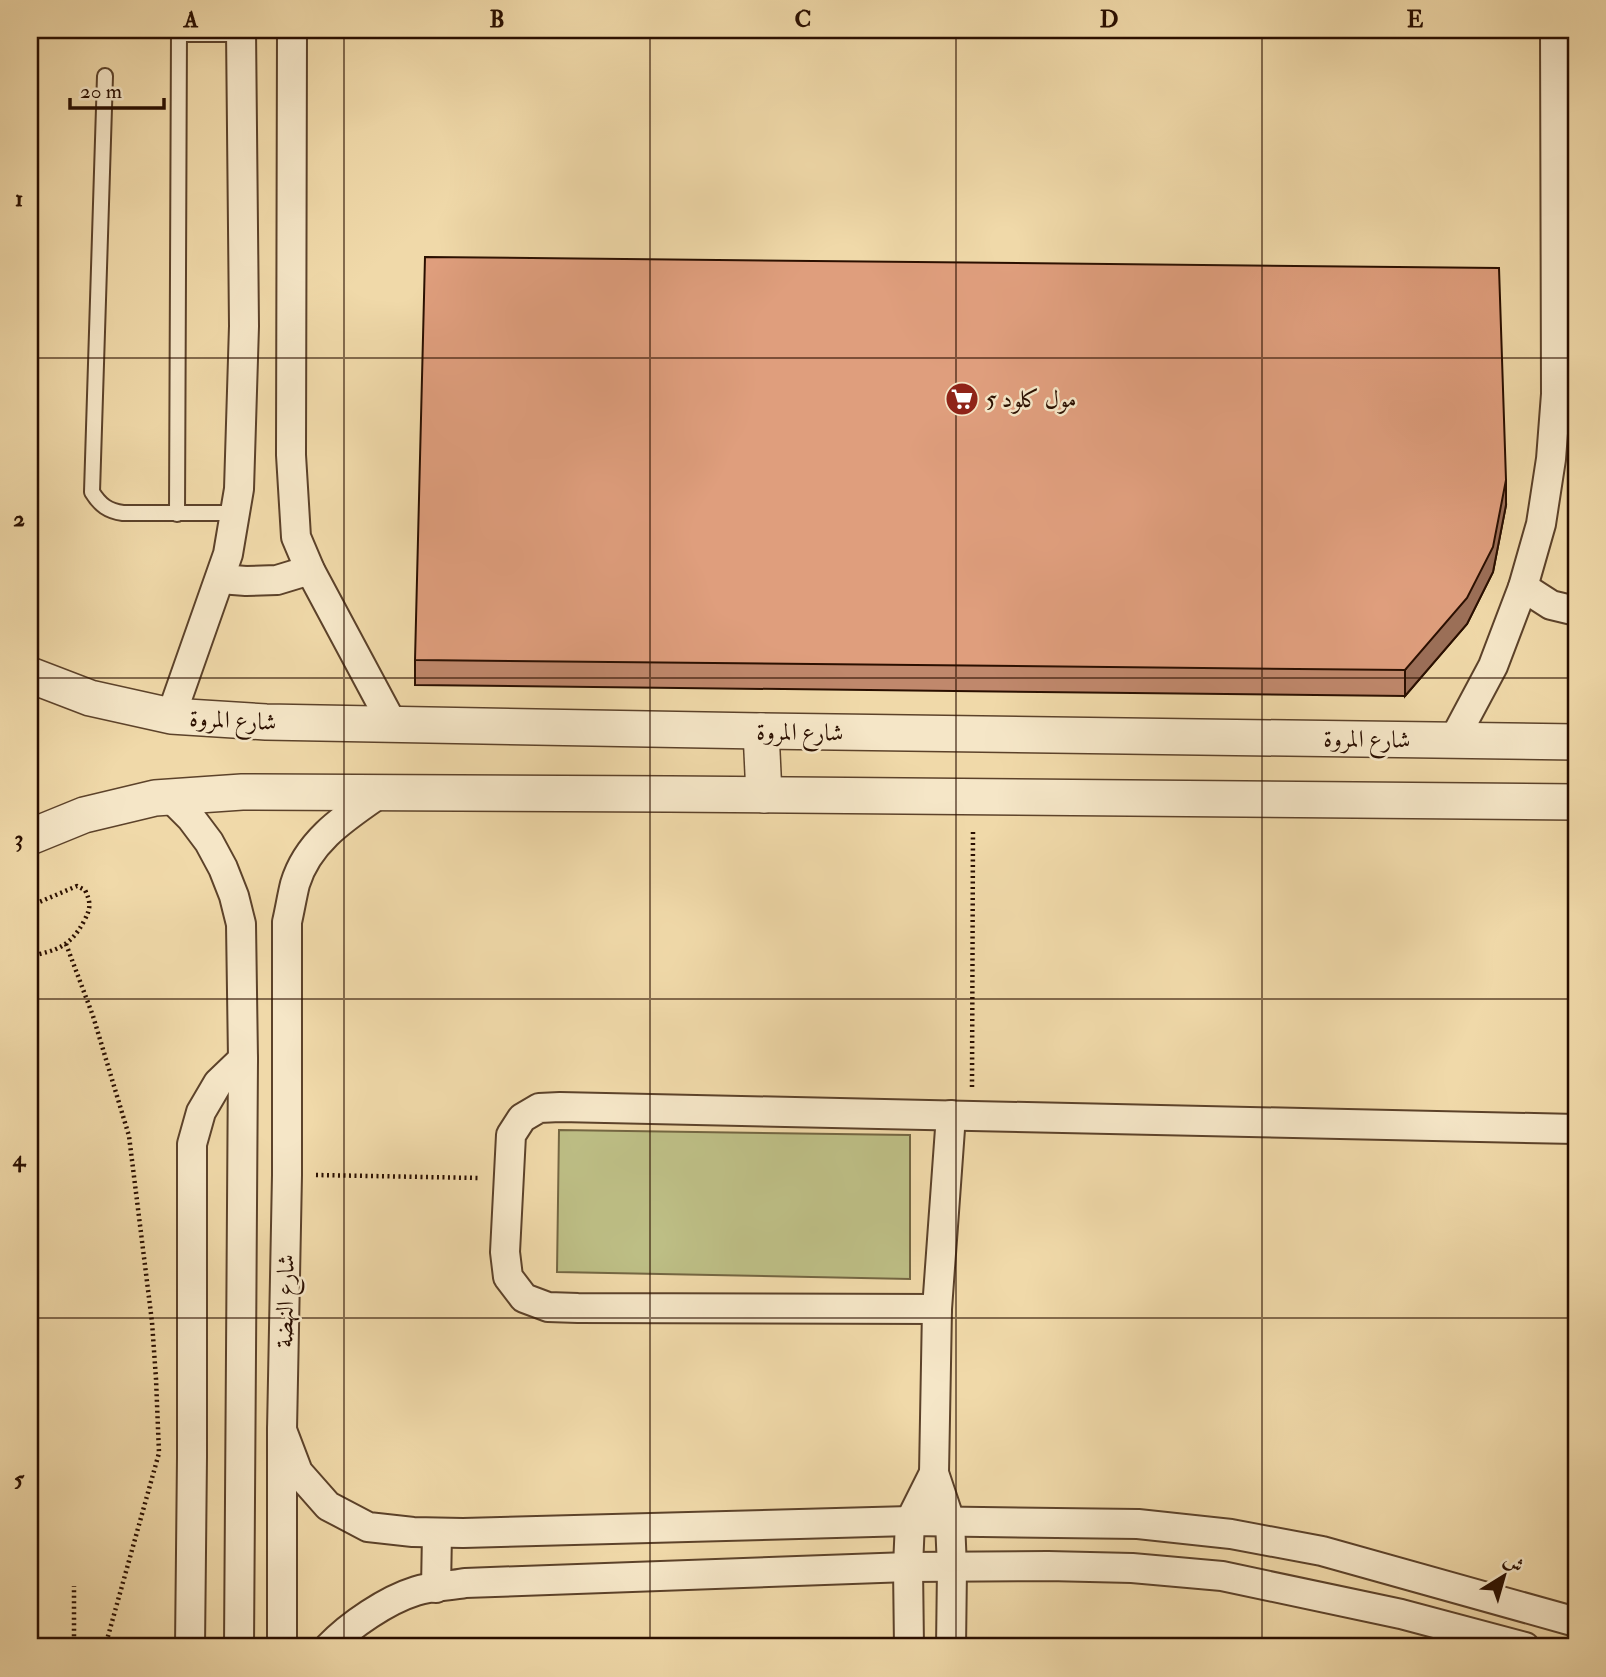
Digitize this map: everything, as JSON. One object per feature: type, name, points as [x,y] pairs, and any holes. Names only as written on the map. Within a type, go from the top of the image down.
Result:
[{"type":"street","points":[[292,30],[291,455],[296,537],[310,570],[393,726]]},
{"type":"street","points":[[1453,741],[1493,666],[1523,587],[1543,511],[1551,459],[1556,394],[1555,30]]},
{"type":"street","points":[[171,716],[228,554],[239,489],[243,326],[241,32]]},
{"type":"street","points":[[220,579],[246,582],[277,580],[310,570]]},
{"type":"street","points":[[1523,587],[1551,604],[1576,611]]},
{"type":"street","name":"شارع المروة","points":[[30,675],[90,698],[171,716],[266,722],[1576,742]]},
{"type":"street","points":[[761,731],[764,795]]},
{"type":"street","points":[[30,835],[84,815],[155,798],[254,791],[1576,802]]},
{"type":"street","name":"شارع النهضة","points":[[282,1647],[288,922],[296,883],[310,854],[330,830],[383,792]]},
{"type":"street","name":"شارع النهضة","points":[[171,798],[209,842],[234,896],[241,924],[243,1059],[239,1647]]},
{"type":"street","points":[[241,957],[288,955]]},
{"type":"street","points":[[190,1647],[192,1144],[201,1112],[218,1083],[243,1059]]},
{"type":"street","points":[[937,1309],[548,1307],[524,1298],[508,1277],[505,1251],[511,1135],[522,1118],[539,1108],[574,1107],[1576,1129]]},
{"type":"street","points":[[951,1647],[950,1521],[934,1473],[937,1309],[961,1115]]},
{"type":"street","points":[[282,1430],[298,1472],[328,1506],[368,1527],[413,1532],[463,1533],[910,1521],[1138,1524],[1231,1534],[1322,1551],[1576,1622]]},
{"type":"street","points":[[909,1647],[910,1521],[934,1473]]},
{"type":"street","points":[[436,1532],[436,1588]]},
{"type":"street","points":[[329,1647],[375,1611],[417,1591],[465,1583],[908,1567],[1048,1566],[1222,1576],[1401,1614],[1525,1647]]},
{"type":"lane","points":[[177,514],[179,32],[241,32]]},
{"type":"lane","points":[[105,76],[92,492],[98,502],[110,511],[123,513],[235,513]]},
{"type":"path","points":[[961,1115],[973,797]]},
{"type":"path","points":[[30,906],[76,886],[85,890],[90,900],[89,912],[78,933],[66,944],[49,952],[30,956]]},
{"type":"path","points":[[66,944],[93,1016],[129,1136],[152,1322],[156,1379],[159,1453],[105,1647]]},
{"type":"path","points":[[287,1175],[508,1179]]},
{"type":"path","points":[[72,1647],[74,1586]]},
{"type":"green space","points":[[559,1130],[910,1135],[910,1279],[557,1272]]},
{"type":"building","name":"مول كلود 5","points":[[425,257],[1499,268],[1506,480],[1493,547],[1467,598],[1405,670],[415,660]]},
{"type":"place","name":"مول كلود 5","points":[[962,399]]}]
